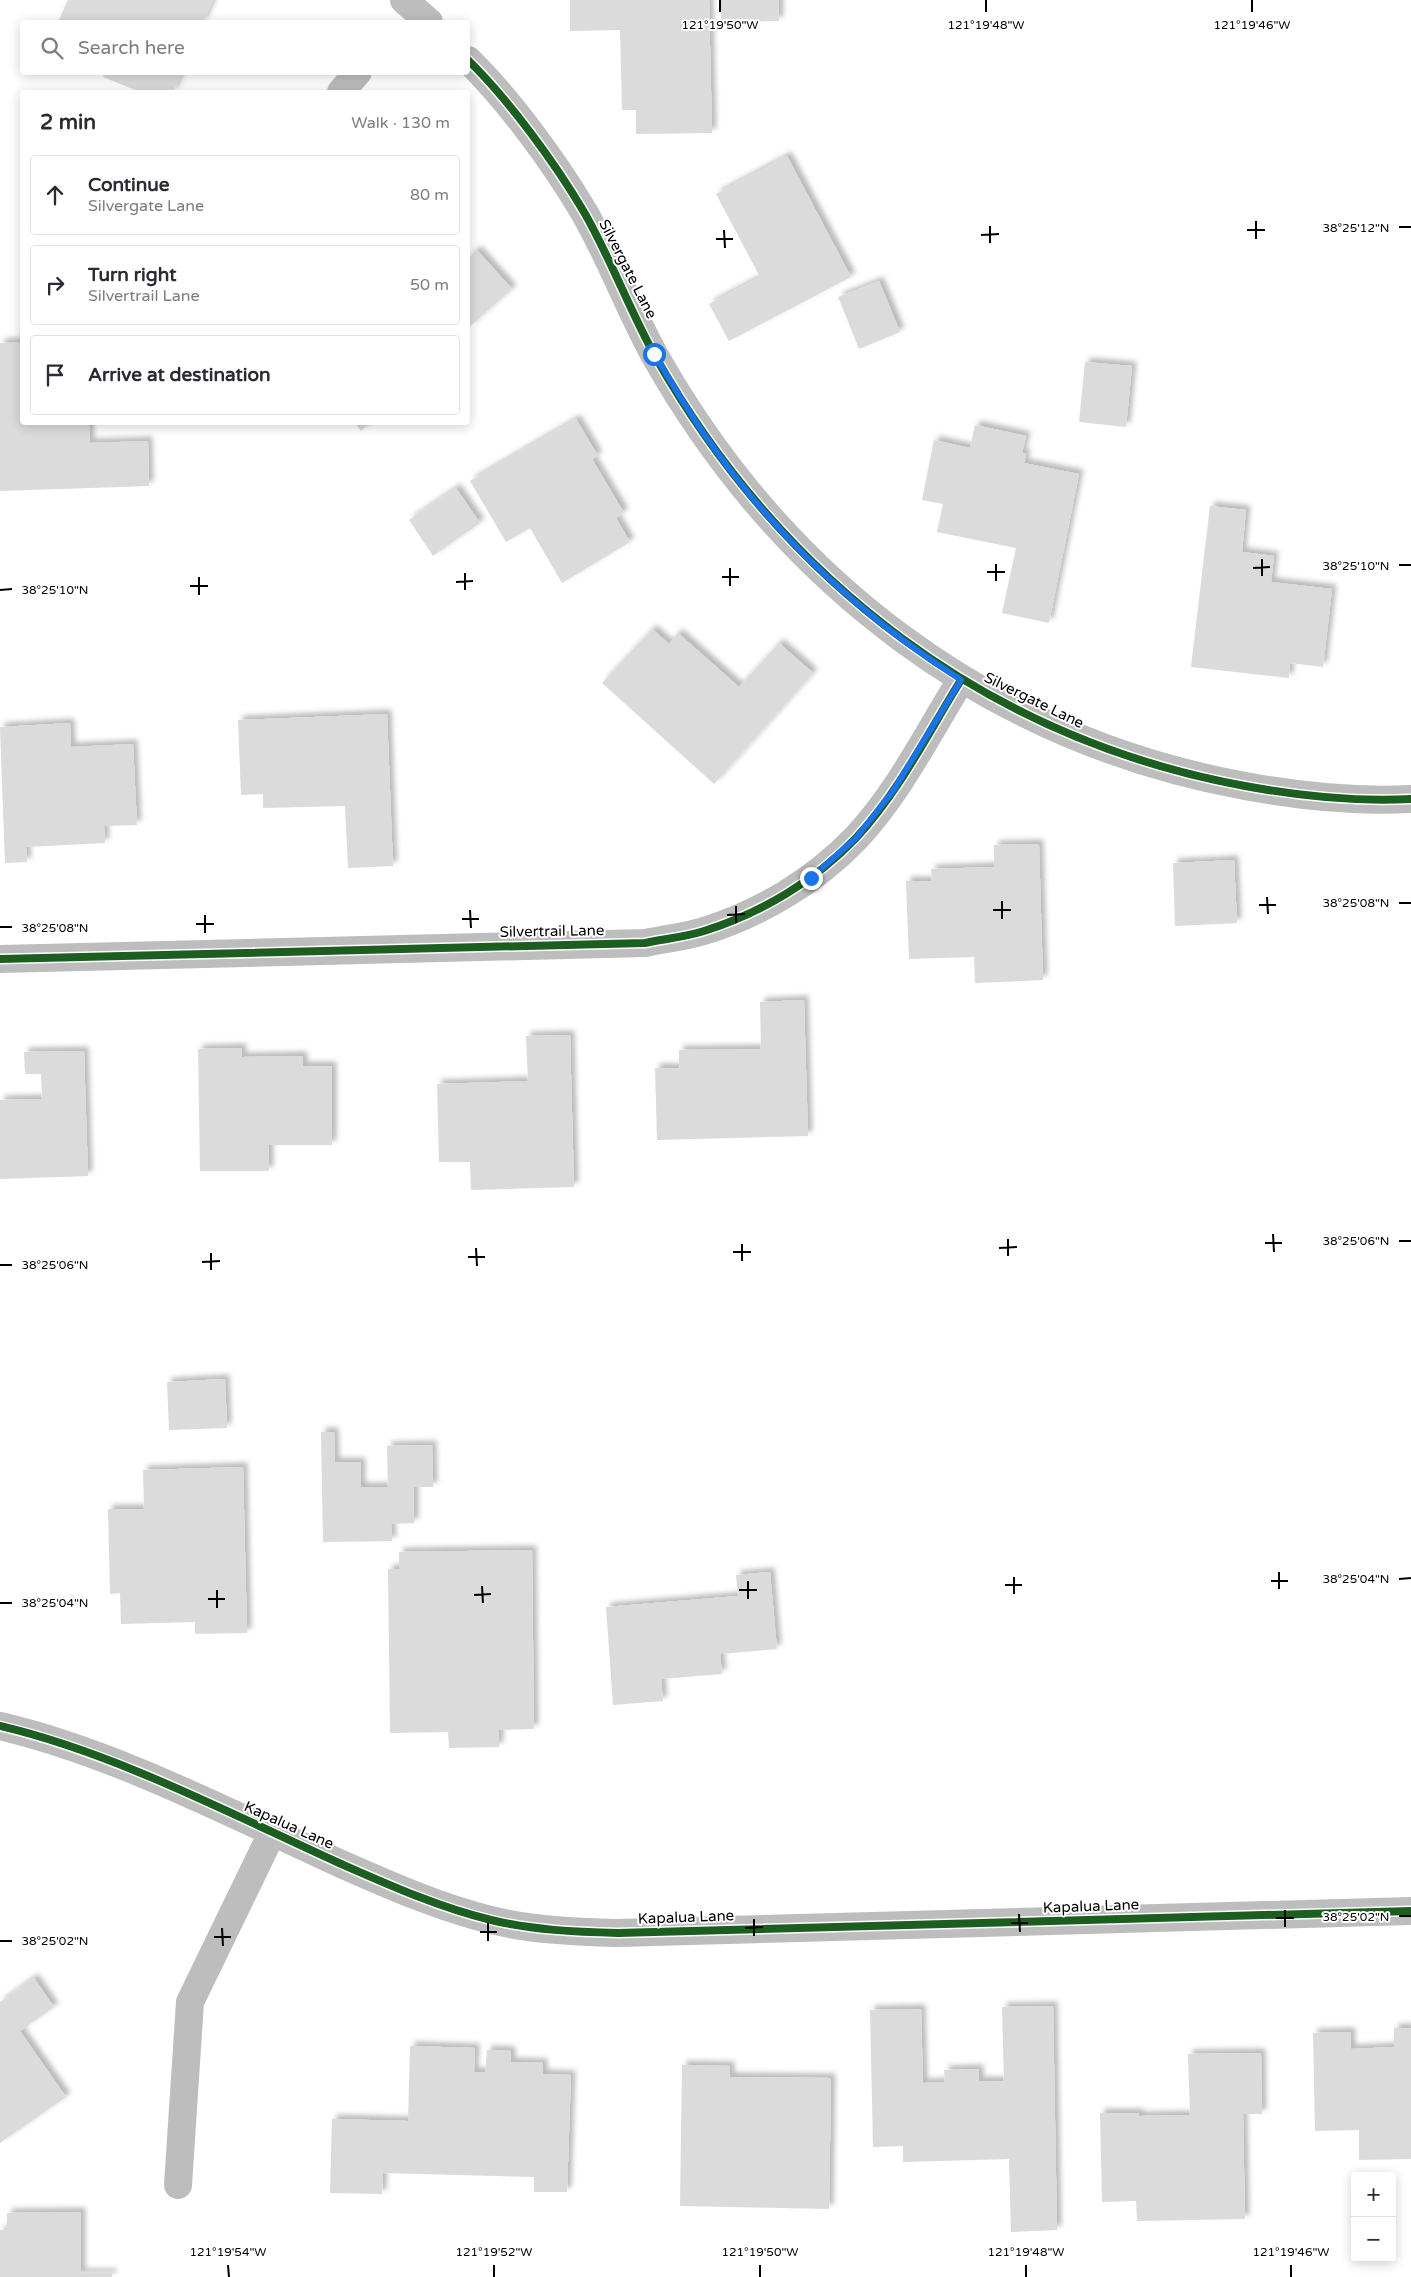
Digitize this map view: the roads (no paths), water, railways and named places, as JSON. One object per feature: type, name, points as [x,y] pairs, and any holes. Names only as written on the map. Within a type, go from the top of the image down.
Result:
[{"type":"street","name":"Silvergate Lane","points":[[470,62],[534,139],[583,211],[624,288],[654,354],[708,441],[752,499],[801,553],[854,602],[936,664],[961,680],[1051,727],[1132,758],[1202,778],[1288,794],[1390,800],[1411,799]]},
{"type":"street","points":[[343,90],[355,75]]},
{"type":"street","name":"Silvertrail Lane","points":[[0,959],[645,943],[704,931],[759,909],[811,878],[856,838],[893,791],[961,680]]},
{"type":"street","name":"Kapalua Lane","points":[[0,1726],[22,1731],[118,1764],[418,1898],[492,1920],[567,1932],[1411,1911]]},
{"type":"street","points":[[178,2185],[190,2002],[272,1833]]}]
